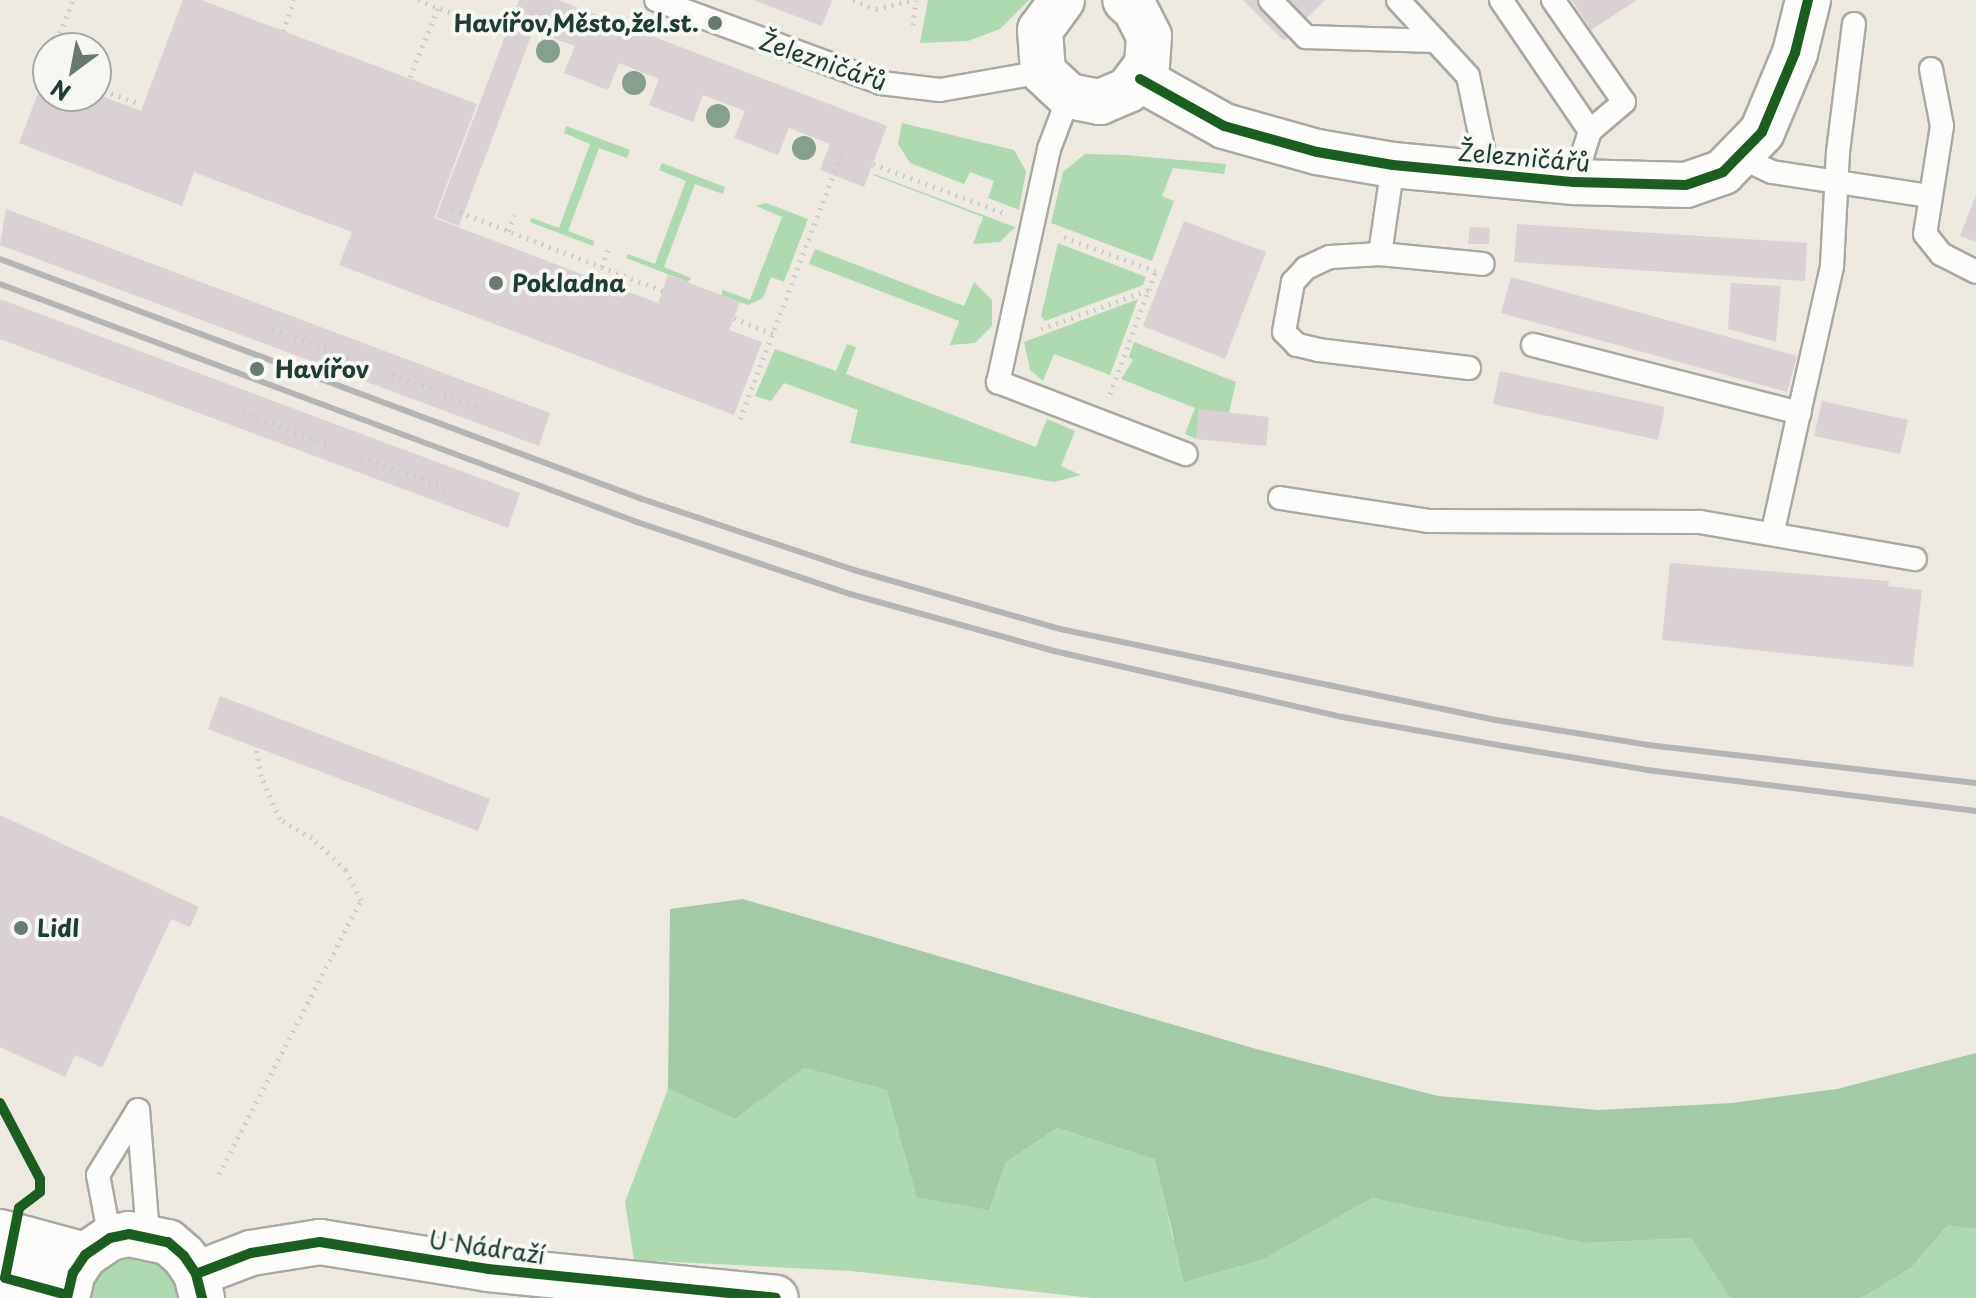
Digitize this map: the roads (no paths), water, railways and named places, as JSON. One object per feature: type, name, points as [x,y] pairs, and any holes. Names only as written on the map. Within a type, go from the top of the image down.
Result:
[{"type":"street","points":[[1056,84],[1040,30],[1062,0]]},
{"type":"street","points":[[1125,0],[1135,9],[1149,36],[1147,65],[1140,79]]},
{"type":"street","name":"Železničářů","points":[[1056,84],[1100,102],[1115,98],[1140,79],[1224,126],[1317,152],[1393,165],[1574,182],[1686,185],[1723,172],[1742,158],[1778,100],[1808,0]]},
{"type":"street","name":"U Nádraží","points":[[0,1232],[176,1249],[199,1286],[251,1253],[320,1242],[488,1269],[776,1298]]},
{"type":"street","points":[[0,1277],[67,1297],[114,1243]]},
{"type":"lane","name":"Železničářů","points":[[656,0],[881,83],[940,90],[1056,84]]},
{"type":"lane","points":[[1270,0],[1306,37],[1436,41]]},
{"type":"lane","points":[[1398,0],[1468,76],[1488,173]]},
{"type":"lane","points":[[1501,0],[1590,131]]},
{"type":"lane","points":[[1553,0],[1624,102],[1590,131],[1574,182]]},
{"type":"lane","points":[[1773,531],[1832,266],[1836,182],[1854,24]]},
{"type":"lane","points":[[1931,69],[1942,126],[1924,223],[1930,244],[1976,272]]},
{"type":"lane","points":[[1056,84],[1049,149],[998,382],[1186,454]]},
{"type":"lane","points":[[1742,158],[1772,172],[1928,196]]},
{"type":"lane","points":[[1380,254],[1393,165]]},
{"type":"lane","points":[[1469,368],[1319,350],[1297,345],[1284,332],[1293,282],[1306,268],[1330,257],[1380,254],[1483,264]]},
{"type":"lane","points":[[1533,345],[1799,413]]},
{"type":"lane","points":[[1280,498],[1428,521],[1700,522],[1773,531],[1915,559]]},
{"type":"railway","points":[[0,259],[642,499],[854,570],[1060,629],[1496,720],[1648,745],[1976,783]]},
{"type":"railway","points":[[0,284],[637,522],[850,594],[1054,651],[1342,717],[1492,744],[1647,770],[1976,811]]},
{"type":"place","name":"Havířov,Město,žel.st.","points":[[715,23]]},
{"type":"place","name":"Pokladna","points":[[496,283]]},
{"type":"place","name":"Havířov","points":[[257,369]]},
{"type":"place","name":"Lidl","points":[[21,928]]}]
